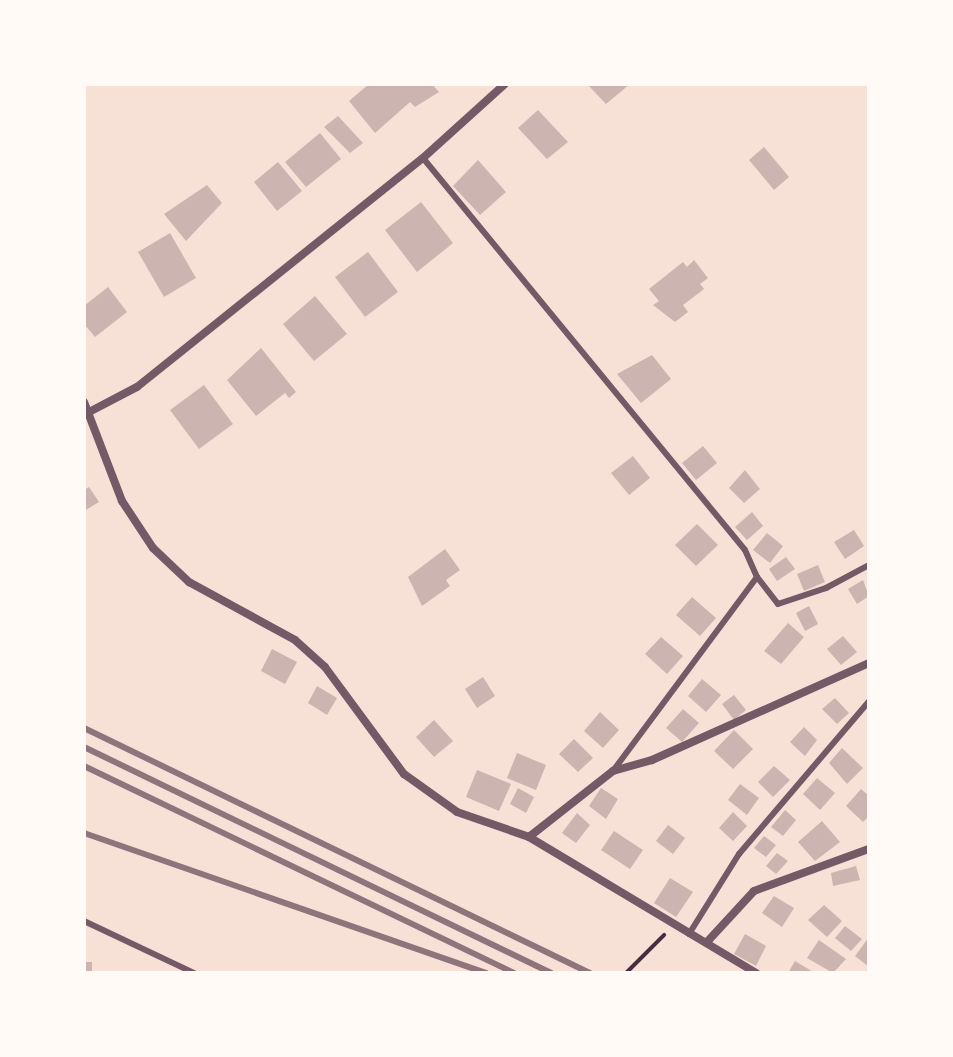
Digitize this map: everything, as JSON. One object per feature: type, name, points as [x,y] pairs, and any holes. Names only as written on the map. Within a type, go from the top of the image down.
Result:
[{"type":"street","points":[[91,411],[137,387],[423,158],[505,84]]},
{"type":"street","points":[[84,402],[91,411],[122,501],[153,548],[189,582],[295,640],[325,667],[404,774],[457,812],[529,837],[756,973]]},
{"type":"street","points":[[529,837],[613,771],[652,760],[869,663]]},
{"type":"street","points":[[707,942],[754,891],[869,849]]},
{"type":"lane","points":[[423,158],[745,550],[757,577],[778,604],[826,588],[869,565]]},
{"type":"lane","points":[[613,771],[757,577]]},
{"type":"lane","points":[[689,934],[739,854],[869,701]]},
{"type":"lane","points":[[84,921],[194,973]]},
{"type":"path","points":[[626,973],[675,925]]},
{"type":"building","points":[[369,84],[432,84],[439,92],[415,107],[410,102],[375,133],[349,101]]},
{"type":"building","points":[[587,84],[630,84],[606,104]]},
{"type":"building","points":[[538,110],[568,142],[547,159],[518,128]]},
{"type":"building","points":[[338,116],[363,143],[350,153],[324,127]]},
{"type":"building","points":[[320,133],[341,159],[306,187],[285,162]]},
{"type":"building","points":[[764,147],[789,177],[774,190],[749,160]]},
{"type":"building","points":[[478,160],[506,192],[480,215],[453,186]]},
{"type":"building","points":[[278,162],[302,191],[277,211],[254,182]]},
{"type":"building","points":[[207,185],[222,203],[186,241],[164,214]]},
{"type":"building","points":[[421,202],[453,243],[417,272],[385,230]]},
{"type":"building","points":[[170,233],[196,278],[164,297],[138,252]]},
{"type":"building","points":[[368,252],[398,292],[365,317],[335,277]]},
{"type":"building","points":[[694,260],[708,278],[700,284],[704,289],[683,305],[688,312],[675,322],[653,305],[659,301],[649,289],[683,262],[687,267]]},
{"type":"building","points":[[108,287],[127,312],[95,337],[84,324],[84,306]]},
{"type":"building","points":[[315,296],[347,334],[314,361],[283,324]]},
{"type":"building","points":[[261,348],[296,392],[289,398],[285,393],[256,416],[227,380]]},
{"type":"building","points":[[652,355],[671,379],[641,403],[617,374]]},
{"type":"building","points":[[204,385],[233,424],[199,449],[170,410]]},
{"type":"building","points":[[703,446],[717,463],[696,480],[682,463]]},
{"type":"building","points":[[633,456],[650,478],[629,495],[611,473]]},
{"type":"building","points":[[745,470],[760,489],[744,503],[729,488]]},
{"type":"building","points":[[89,487],[99,502],[84,511],[84,490]]},
{"type":"building","points":[[752,512],[763,526],[747,540],[735,527]]},
{"type":"building","points":[[697,524],[718,545],[696,566],[675,545]]},
{"type":"building","points":[[854,530],[864,546],[845,559],[834,542]]},
{"type":"building","points":[[767,533],[783,546],[770,563],[753,550]]},
{"type":"building","points":[[445,549],[460,570],[446,580],[450,586],[422,606],[408,577]]},
{"type":"building","points":[[786,557],[795,569],[777,581],[769,569]]},
{"type":"building","points":[[818,565],[825,582],[804,591],[797,574]]},
{"type":"building","points":[[863,580],[869,596],[857,604],[848,589]]},
{"type":"building","points":[[692,597],[716,618],[700,636],[676,615]]},
{"type":"building","points":[[809,606],[818,624],[805,631],[796,613]]},
{"type":"building","points":[[788,623],[804,637],[781,664],[764,651]]},
{"type":"building","points":[[843,636],[857,652],[841,665],[827,649]]},
{"type":"building","points":[[661,637],[683,656],[667,674],[645,654]]},
{"type":"building","points":[[272,649],[297,662],[285,684],[261,671]]},
{"type":"building","points":[[483,677],[495,696],[477,708],[465,689]]},
{"type":"building","points":[[702,679],[721,695],[706,712],[688,696]]},
{"type":"building","points":[[317,686],[337,698],[327,715],[308,703]]},
{"type":"building","points":[[734,695],[746,710],[734,720],[722,704]]},
{"type":"building","points":[[835,698],[849,713],[837,724],[822,709]]},
{"type":"building","points":[[683,709],[699,723],[682,742],[666,728]]},
{"type":"building","points":[[600,712],[619,730],[603,748],[584,731]]},
{"type":"building","points":[[434,720],[453,741],[434,757],[416,737]]},
{"type":"building","points":[[804,727],[817,740],[805,756],[790,742]]},
{"type":"building","points":[[734,730],[753,749],[733,769],[714,751]]},
{"type":"building","points":[[574,739],[593,758],[578,772],[559,754]]},
{"type":"building","points":[[842,748],[863,768],[847,784],[829,763]]},
{"type":"building","points":[[517,753],[546,765],[536,790],[507,778]]},
{"type":"building","points":[[774,766],[790,780],[773,797],[758,782]]},
{"type":"building","points":[[477,770],[511,784],[499,811],[466,797]]},
{"type":"building","points":[[817,778],[835,793],[820,810],[803,794]]},
{"type":"building","points":[[740,784],[759,798],[747,815],[728,800]]},
{"type":"building","points":[[518,788],[534,797],[526,813],[510,804]]},
{"type":"building","points":[[601,788],[618,799],[606,819],[589,806]]},
{"type":"building","points":[[861,789],[869,796],[869,816],[863,822],[846,806]]},
{"type":"building","points":[[785,810],[796,820],[783,836],[771,827]]},
{"type":"building","points":[[733,812],[747,826],[733,841],[719,828]]},
{"type":"building","points":[[577,813],[590,825],[576,843],[562,833]]},
{"type":"building","points":[[822,821],[840,842],[815,861],[798,842]]},
{"type":"building","points":[[668,825],[685,838],[673,854],[656,841]]},
{"type":"building","points":[[614,831],[643,850],[630,869],[601,850]]},
{"type":"building","points":[[764,836],[776,845],[766,857],[754,848]]},
{"type":"building","points":[[777,853],[788,861],[776,874],[766,866]]},
{"type":"building","points":[[856,866],[860,880],[833,886],[831,873]]},
{"type":"building","points":[[670,878],[693,892],[676,917],[654,903]]},
{"type":"building","points":[[774,896],[794,908],[782,927],[762,913]]},
{"type":"building","points":[[824,905],[842,921],[827,937],[808,920]]},
{"type":"building","points":[[845,926],[862,939],[851,951],[835,938]]},
{"type":"building","points":[[745,934],[766,946],[756,966],[734,954]]},
{"type":"building","points":[[869,937],[869,967],[855,956]]},
{"type":"building","points":[[819,940],[846,959],[833,973],[807,958]]},
{"type":"building","points":[[795,961],[815,973],[788,973]]},
{"type":"building","points":[[84,962],[92,962],[92,973],[84,973]]},
{"type":"railway","points":[[84,728],[590,973]]},
{"type":"railway","points":[[84,747],[551,973]]},
{"type":"railway","points":[[84,766],[514,973]]},
{"type":"railway","points":[[84,833],[486,973]]}]
